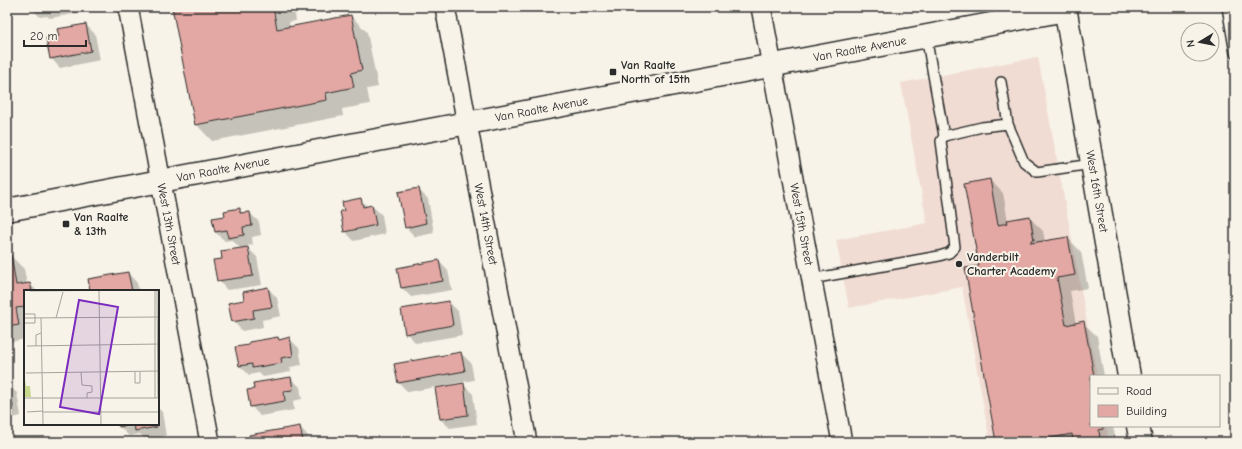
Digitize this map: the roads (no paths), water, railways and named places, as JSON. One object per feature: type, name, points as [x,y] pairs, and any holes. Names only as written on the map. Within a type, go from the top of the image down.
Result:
[{"type":"street","name":"West 13th Street","points":[[128,7],[210,442]]},
{"type":"street","name":"West 14th Street","points":[[445,7],[527,442]]},
{"type":"street","name":"West 15th Street","points":[[761,7],[842,442]]},
{"type":"street","name":"Van Raalte Avenue","points":[[7,210],[161,179],[772,66],[1069,8]]},
{"type":"street","name":"West 16th Street","points":[[1069,8],[1092,164],[1129,375]]},
{"type":"street","points":[[1138,427],[1141,442]]},
{"type":"lane","points":[[1227,7],[1235,53]]},
{"type":"lane","points":[[811,279],[939,256],[949,253],[955,247],[941,141],[944,136],[926,36]]},
{"type":"lane","points":[[1001,82],[1008,124],[1024,162],[1037,172],[1092,164]]},
{"type":"lane","points":[[944,136],[982,127],[1008,124]]},
{"type":"place","name":"Van Raalte North of 15th","points":[[613,72]]},
{"type":"place","name":"Van Raalte & 13th","points":[[66,224]]},
{"type":"place","name":"Vanderbilt Charter Academy","points":[[959,264]]}]
